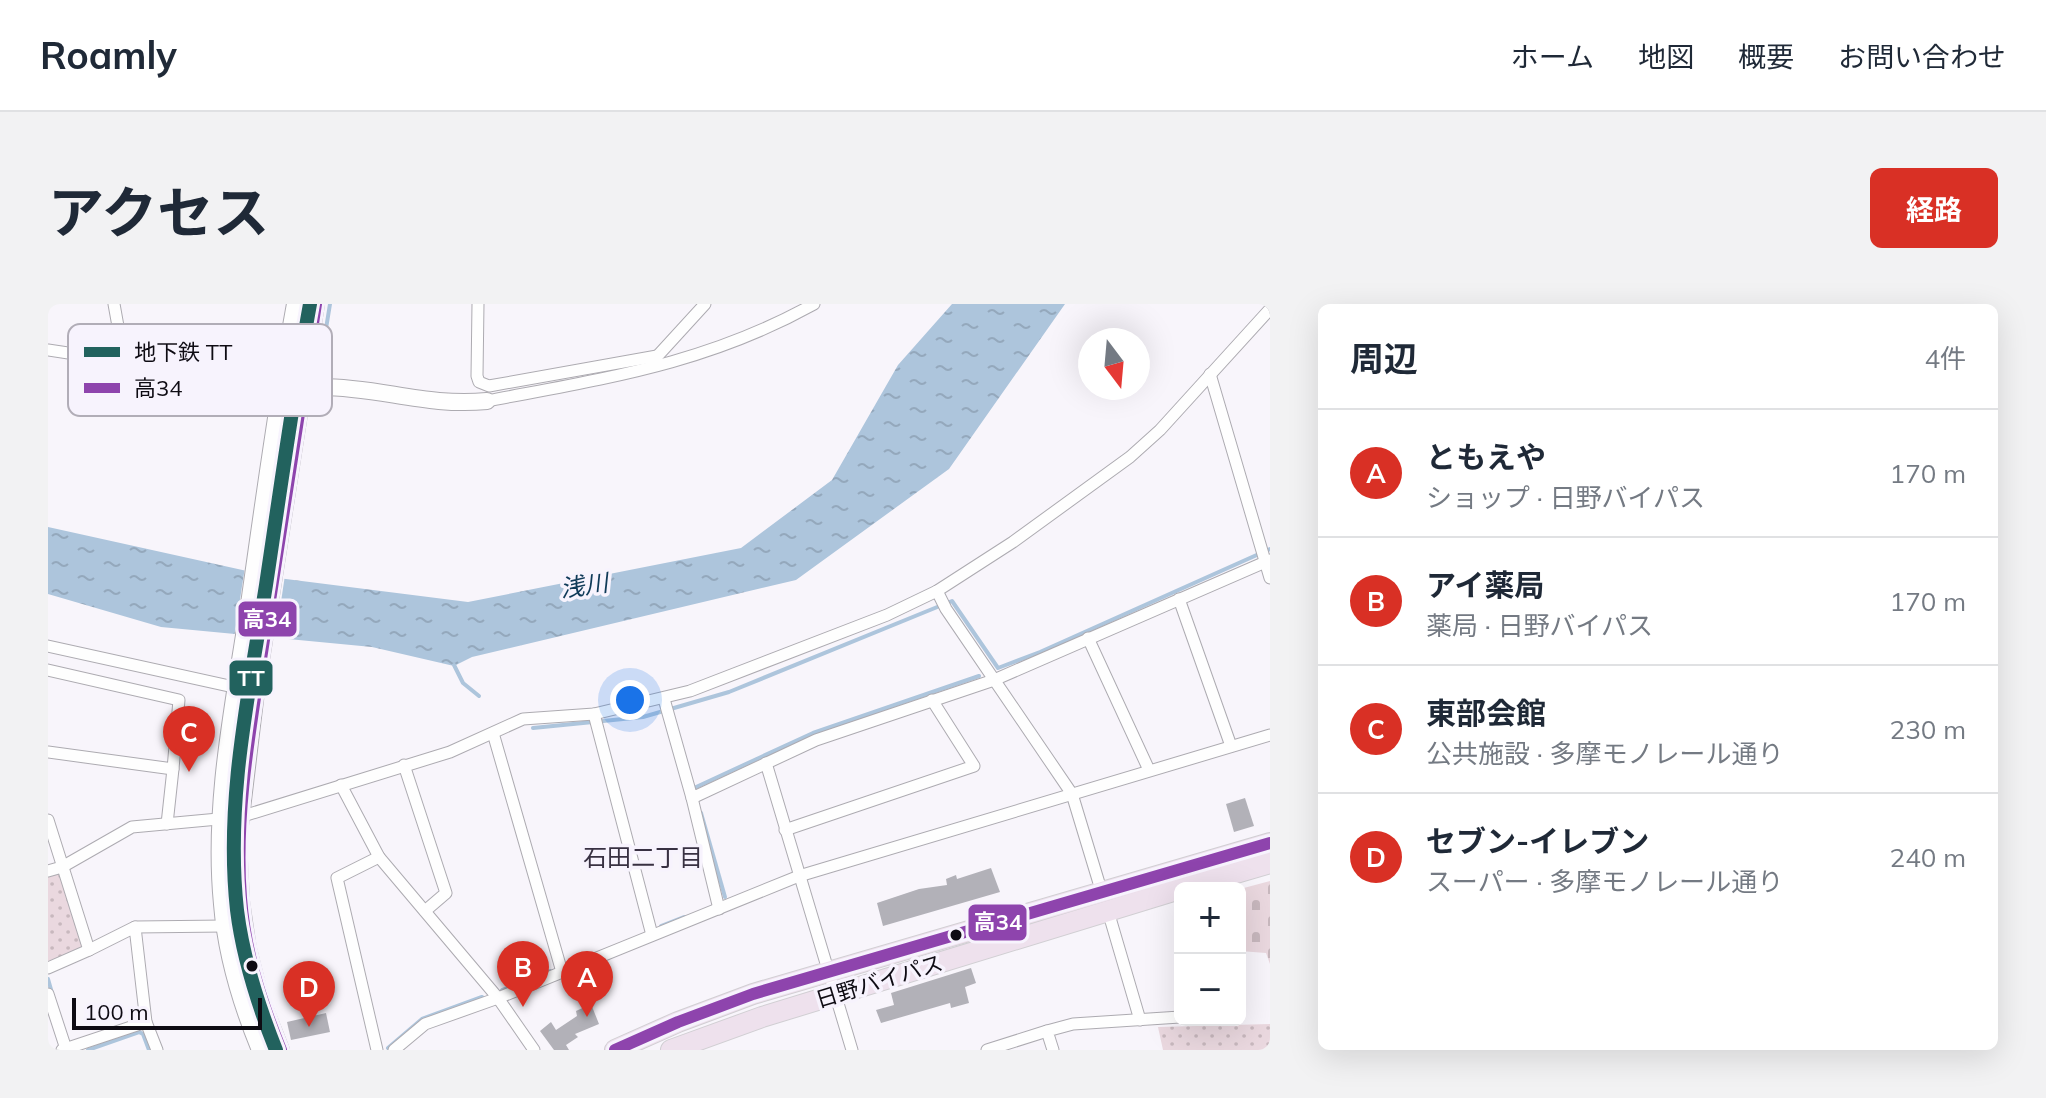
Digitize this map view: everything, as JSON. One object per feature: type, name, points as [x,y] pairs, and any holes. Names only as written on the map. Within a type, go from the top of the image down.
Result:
[{"type":"highway","name":"日野バイパス","points":[[671,1050],[1270,843]]},
{"type":"highway","name":"日野バイパス","points":[[1207,882],[1270,863]]},
{"type":"highway","name":"日野バイパス","points":[[615,1050],[731,1001],[828,971],[1105,902],[1174,890]]},
{"type":"main road","points":[[292,324],[295,304]]},
{"type":"main road","points":[[312,324],[316,304]]},
{"type":"main road","points":[[332,387],[382,391],[407,399],[429,401],[487,401]]},
{"type":"main road","points":[[260,1050],[242,1003],[225,926],[220,877],[220,820],[276,416]]},
{"type":"main road","points":[[281,1050],[260,997],[248,949],[239,878],[240,817],[297,416]]},
{"type":"street","points":[[114,304],[118,324]]},
{"type":"street","points":[[478,304],[477,376],[479,382],[489,386],[657,356]]},
{"type":"street","points":[[643,371],[705,304]]},
{"type":"street","points":[[487,401],[643,371],[739,340],[814,304]]},
{"type":"street","points":[[48,871],[62,867],[132,827],[240,817],[450,752],[523,719],[595,720],[666,706],[887,615],[941,599],[1098,483],[1150,440],[1270,309]]},
{"type":"street","points":[[48,350],[68,353]]},
{"type":"street","points":[[1210,374],[1268,561],[1270,578]]},
{"type":"street","points":[[692,798],[816,740],[994,680],[1268,561]]},
{"type":"street","points":[[941,599],[1072,794],[1140,1020]]},
{"type":"street","points":[[1179,599],[1231,746]]},
{"type":"street","points":[[1088,638],[1149,770]]},
{"type":"street","points":[[48,646],[257,688]]},
{"type":"street","points":[[48,670],[179,700],[167,824]]},
{"type":"street","points":[[785,830],[974,766],[932,700]]},
{"type":"street","points":[[666,706],[719,909]]},
{"type":"street","points":[[595,720],[652,935]]},
{"type":"street","points":[[493,733],[562,972]]},
{"type":"street","points":[[394,1050],[425,1024],[498,998],[799,876],[1270,735]]},
{"type":"street","points":[[48,752],[173,769]]},
{"type":"street","points":[[766,763],[852,1050]]},
{"type":"street","points":[[404,765],[446,893],[425,911]]},
{"type":"street","points":[[341,785],[379,857],[498,998],[534,1050]]},
{"type":"street","points":[[48,820],[89,950]]},
{"type":"street","points":[[377,1050],[337,878],[379,857]]},
{"type":"street","points":[[48,968],[135,927],[225,926]]},
{"type":"street","points":[[135,927],[146,1022],[157,1050]]},
{"type":"street","points":[[48,994],[64,1050],[146,1022]]},
{"type":"street","points":[[987,1050],[1073,1024],[1174,1017]]},
{"type":"street","points":[[1047,1031],[1053,1050]]},
{"type":"green space","points":[[62,867],[84,948],[48,961],[48,871]]},
{"type":"green space","points":[[1270,881],[1270,964],[1266,953],[1246,951],[1246,887]]},
{"type":"green space","points":[[1270,1024],[1270,1050],[1163,1050],[1158,1027],[1246,1026]]},
{"type":"water","name":"浅川","points":[[952,304],[1065,304],[949,469],[796,580],[472,657],[454,666],[372,647],[161,627],[48,594],[48,527],[278,578],[468,602],[741,548],[832,480],[898,365]]},
{"type":"pier","points":[[245,567],[285,575],[275,642],[234,638]]},
{"type":"building","points":[[1245,798],[1254,826],[1234,832],[1226,804]]},
{"type":"building","points":[[991,868],[1000,892],[883,926],[877,903],[919,889],[947,885],[946,879],[956,875],[957,879]]},
{"type":"building","points":[[971,968],[976,983],[965,987],[969,1003],[951,1008],[950,1003],[881,1023],[876,1010],[894,1005],[891,993]]},
{"type":"building","points":[[591,1004],[599,1024],[575,1034],[578,1037],[566,1045],[569,1050],[554,1050],[540,1031],[551,1022],[556,1030],[577,1016],[576,1011]]},
{"type":"building","points":[[326,1013],[330,1032],[291,1040],[287,1022]]},
{"type":"waterway","points":[[327,324],[330,304]]},
{"type":"waterway","points":[[533,728],[643,717],[729,692],[952,601],[998,668],[1270,549]]},
{"type":"waterway","points":[[454,665],[463,683],[479,696]]},
{"type":"waterway","points":[[694,788],[813,733],[979,676]]},
{"type":"waterway","points":[[701,813],[725,897]]},
{"type":"waterway","points":[[661,926],[684,917]]},
{"type":"waterway","points":[[502,990],[550,971]]},
{"type":"waterway","points":[[48,979],[52,993]]},
{"type":"waterway","points":[[388,1048],[422,1019],[482,997]]},
{"type":"waterway","points":[[88,1050],[139,1032],[143,1034],[149,1050]]},
{"type":"metro line","name":"TT","points":[[307,324],[310,304]]},
{"type":"metro line","name":"TT","points":[[276,1050],[243,946],[237,910],[234,828],[246,707],[291,416]]},
{"type":"transit line","name":"高34","points":[[313,324],[316,304]]},
{"type":"transit line","name":"高34","points":[[281,1050],[250,957],[239,865],[242,799],[250,732],[299,416]]},
{"type":"transit line","name":"高34","points":[[615,1050],[753,994],[1270,843]]},
{"type":"place","name":"東部会館","points":[[189,772]]},
{"type":"place","name":"アイ薬局","points":[[523,1007]]},
{"type":"place","name":"ともえや","points":[[587,1017]]},
{"type":"place","name":"セブン-イレブン","points":[[309,1027]]},
{"type":"district","name":"石田二丁目","points":[[643,857]]}]
